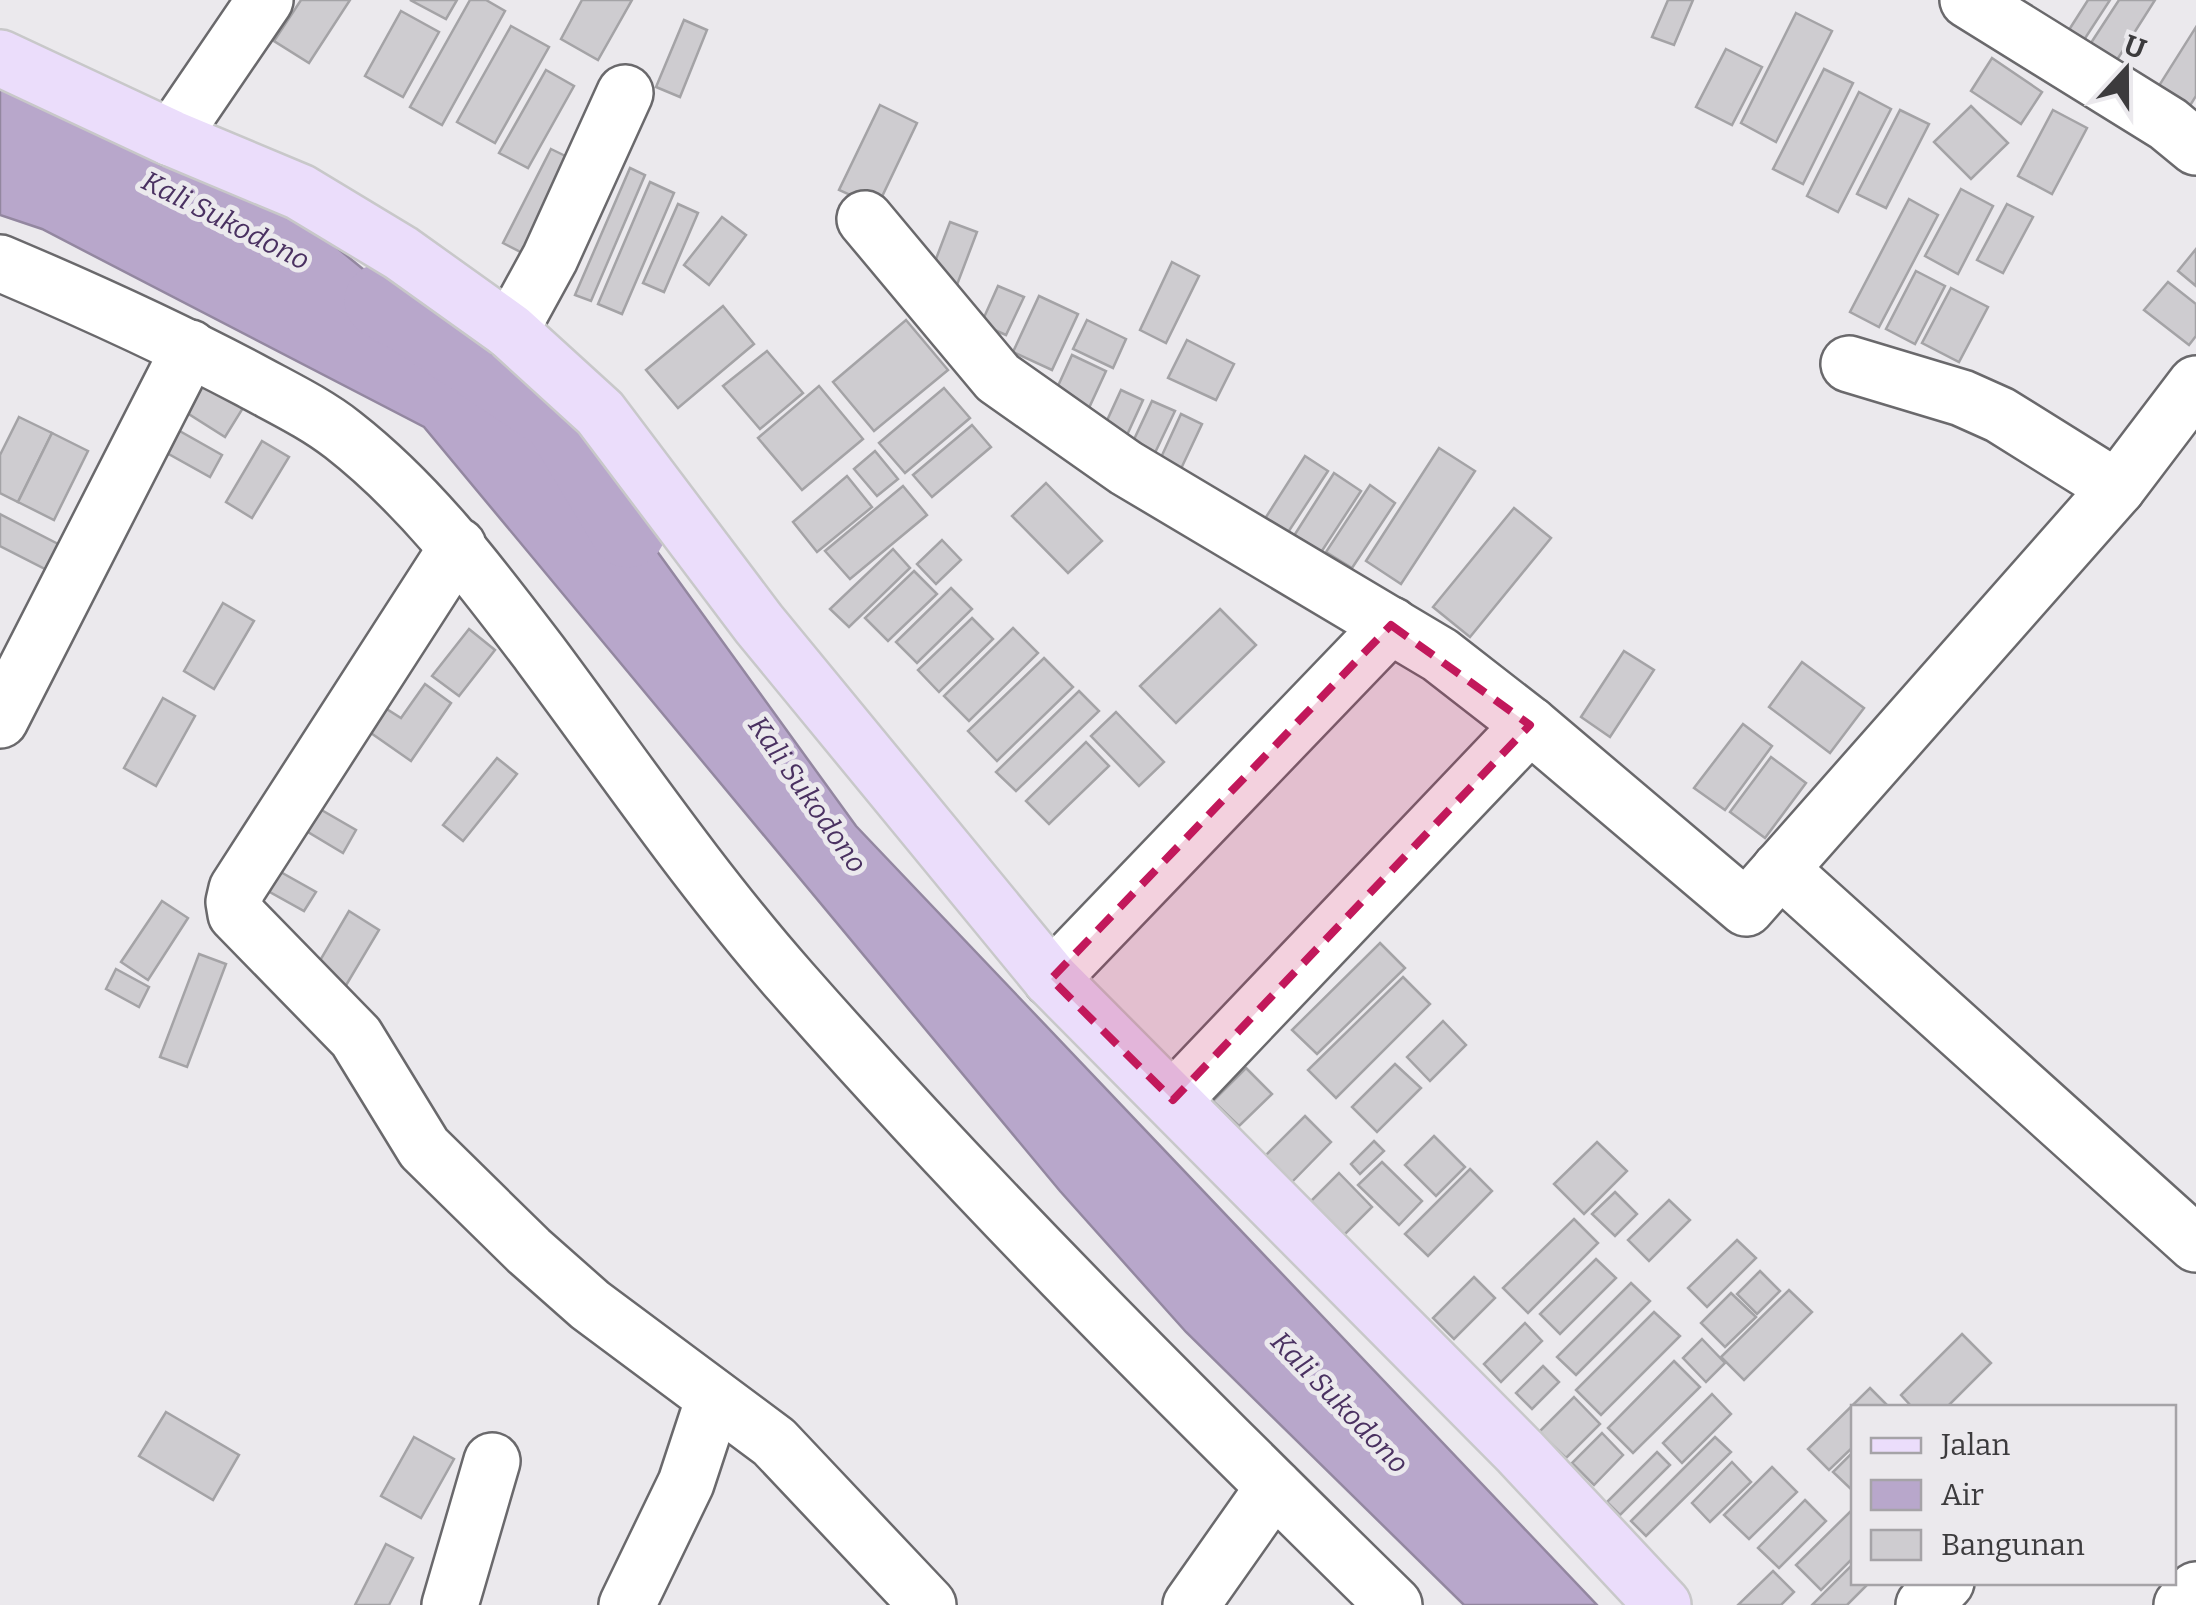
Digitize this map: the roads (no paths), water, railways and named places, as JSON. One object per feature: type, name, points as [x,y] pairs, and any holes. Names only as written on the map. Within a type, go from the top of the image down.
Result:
[{"type":"main road","points":[[0,58],[171,138],[300,192],[401,253],[510,331],[600,413],[771,640],[1051,979],[1520,1452],[1663,1605]]},
{"type":"street","points":[[171,138],[264,0]]},
{"type":"street","points":[[1968,0],[2168,124],[2196,148]]},
{"type":"street","points":[[510,331],[550,258],[625,93]]},
{"type":"street","points":[[865,219],[998,378],[1126,468],[1440,655],[1746,908],[2117,488],[2196,384]]},
{"type":"street","points":[[0,263],[190,348],[340,432],[379,466],[458,546],[684,852],[786,977],[896,1100],[1394,1605]]},
{"type":"street","points":[[0,720],[190,348]]},
{"type":"street","points":[[1849,364],[1962,398],[2000,415],[2117,488]]},
{"type":"street","points":[[458,546],[247,872],[234,902],[236,914],[356,1036],[424,1148],[528,1251],[590,1305],[774,1442],[928,1605]]},
{"type":"street","points":[[1051,979],[1392,625]]},
{"type":"street","points":[[1173,1100],[1530,726]]},
{"type":"street","points":[[1780,869],[2196,1244]]},
{"type":"street","points":[[627,1605],[686,1483],[714,1398]]},
{"type":"street","points":[[450,1605],[492,1461]]},
{"type":"street","points":[[1191,1605],[1274,1487]]},
{"type":"street","points":[[1924,1605],[1943,1585]]},
{"type":"street","points":[[2182,1605],[2196,1590]]},
{"type":"water","points":[[0,84],[292,211],[583,449],[856,826],[1597,1605],[1464,1605],[1186,1332],[1060,1191],[424,427],[42,229],[0,215]]},
{"type":"waterway","name":"Kali Sukodono","points":[[382,301],[560,416],[628,530]]}]
